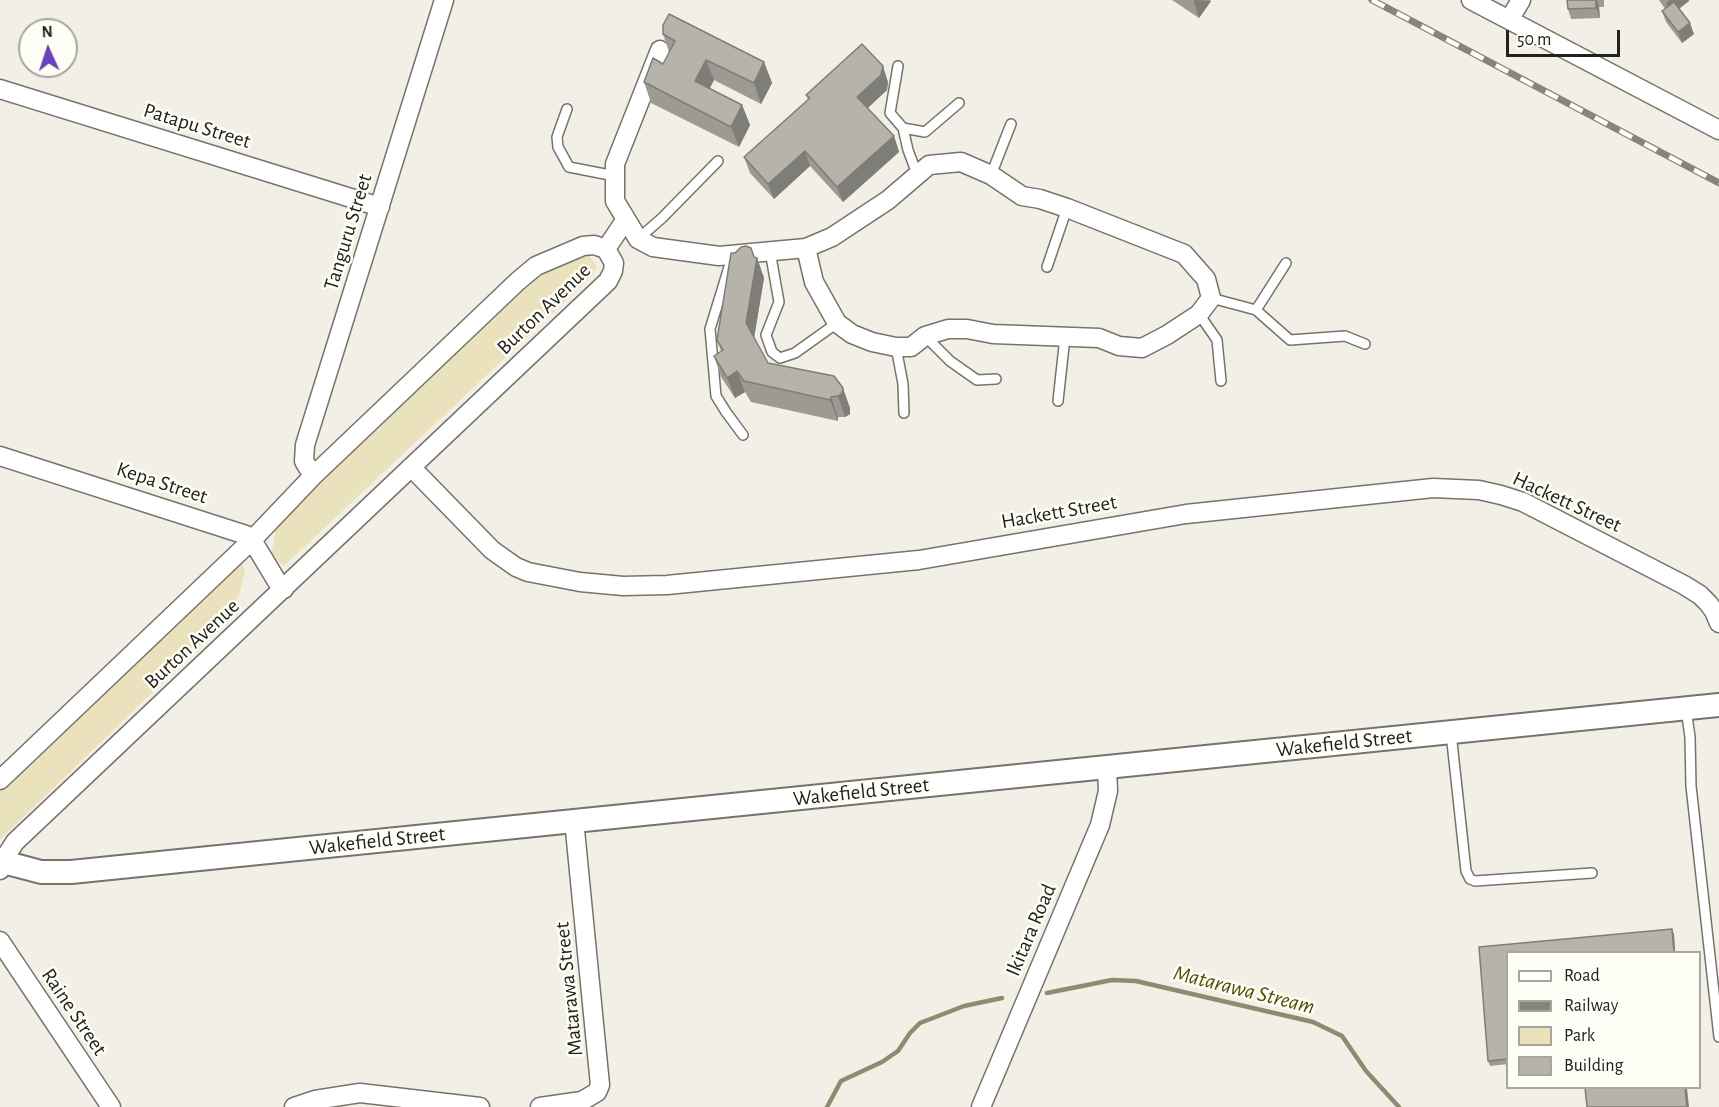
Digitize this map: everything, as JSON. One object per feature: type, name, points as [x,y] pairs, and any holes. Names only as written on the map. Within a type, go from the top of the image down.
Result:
[{"type":"street","name":"Tanguru Street","points":[[314,476],[304,461],[305,445],[444,0]]},
{"type":"street","points":[[1471,0],[1719,130]]},
{"type":"street","points":[[1509,20],[1521,0]]},
{"type":"street","points":[[660,50],[615,164],[615,201],[638,239],[653,247],[719,256],[806,248],[832,237],[888,200],[929,165],[962,162],[991,175],[1022,196],[1067,207],[1184,254],[1206,279],[1211,298],[1199,315],[1142,348],[1119,346],[1099,338],[993,334],[967,329],[948,329],[925,336],[911,347],[896,347],[872,342],[852,334],[837,323],[814,282],[806,248]]},
{"type":"street","name":"Patapu Street","points":[[0,89],[380,207]]},
{"type":"street","points":[[606,249],[626,219]]},
{"type":"street","name":"Burton Avenue","points":[[0,780],[252,540],[314,476],[536,266],[552,257],[583,246],[594,245],[606,249],[614,263],[608,280],[15,842],[1,865]]},
{"type":"street","name":"Kepa Street","points":[[0,456],[235,530],[252,540]]},
{"type":"street","name":"Hackett Street","points":[[411,467],[492,550],[516,567],[528,572],[580,582],[623,586],[668,585],[919,560],[1186,514],[1433,488],[1479,490],[1523,502],[1684,585],[1700,596],[1714,612],[1719,622]]},
{"type":"street","points":[[252,540],[278,583],[284,588]]},
{"type":"street","name":"Wakefield Street","points":[[1,865],[63,873],[1719,705]]},
{"type":"street","name":"Ikitara Road","points":[[981,1107],[1100,825],[1108,791],[1107,767]]},
{"type":"street","name":"Matarawa Street","points":[[540,1107],[582,1101],[597,1092],[600,1085],[574,820]]},
{"type":"street","name":"Raine Street","points":[[0,941],[111,1107]]},
{"type":"street","points":[[294,1107],[336,1095],[360,1093],[480,1107]]},
{"type":"lane","points":[[898,66],[890,113],[903,128],[917,174]]},
{"type":"lane","points":[[903,128],[926,132],[959,102]]},
{"type":"lane","points":[[567,109],[557,137],[558,147],[569,167],[615,176]]},
{"type":"lane","points":[[991,175],[1011,124]]},
{"type":"lane","points":[[638,239],[718,161]]},
{"type":"lane","points":[[1047,267],[1067,207]]},
{"type":"lane","points":[[770,251],[779,302],[766,335],[772,352],[780,358],[795,353],[837,323]]},
{"type":"lane","points":[[732,255],[710,329],[716,396],[743,435]]},
{"type":"lane","points":[[1256,310],[1286,263]]},
{"type":"lane","points":[[1211,298],[1256,310],[1290,340],[1345,336],[1365,344]]},
{"type":"lane","points":[[1199,315],[1217,340],[1221,381]]},
{"type":"lane","points":[[925,336],[950,361],[977,380],[996,379]]},
{"type":"lane","points":[[1058,401],[1065,337]]},
{"type":"lane","points":[[896,347],[903,384],[904,413]]},
{"type":"lane","points":[[1686,708],[1690,737],[1691,786],[1719,1037]]},
{"type":"lane","points":[[1451,733],[1466,871],[1470,879],[1475,881],[1592,873]]},
{"type":"green space","points":[[588,254],[597,267],[592,276],[284,566],[271,556],[279,512],[516,281],[561,261]]},
{"type":"green space","points":[[240,561],[245,570],[240,592],[227,620],[0,840],[0,777]]},
{"type":"building","points":[[1567,0],[1596,0],[1596,8],[1568,9]]},
{"type":"building","points":[[1674,2],[1690,23],[1678,32],[1662,11]]},
{"type":"building","points":[[669,14],[764,62],[754,83],[706,60],[695,81],[742,105],[731,127],[644,82],[653,58],[663,64],[675,41],[663,34],[663,25]]},
{"type":"building","points":[[862,44],[883,66],[881,75],[857,97],[894,136],[837,187],[805,151],[768,184],[744,157],[810,98],[806,95]]},
{"type":"building","points":[[746,246],[751,248],[754,257],[757,258],[746,323],[768,363],[834,376],[843,388],[842,393],[838,396],[831,397],[830,400],[744,381],[737,371],[727,378],[714,356],[723,350],[717,340],[731,253]]},
{"type":"building","points":[[1672,929],[1674,951],[1506,951],[1506,1059],[1488,1061],[1479,947]]},
{"type":"building","points":[[1585,1089],[1685,1089],[1687,1107],[1587,1107]]},
{"type":"waterway","name":"Matarawa Stream","points":[[1047,993],[1112,980],[1136,981],[1313,1022],[1342,1036],[1366,1071],[1399,1107]]},
{"type":"waterway","name":"Matarawa Stream","points":[[827,1107],[841,1081],[882,1062],[898,1051],[920,1023],[964,1006],[1002,998]]},
{"type":"railway","points":[[1372,0],[1719,183]]}]
